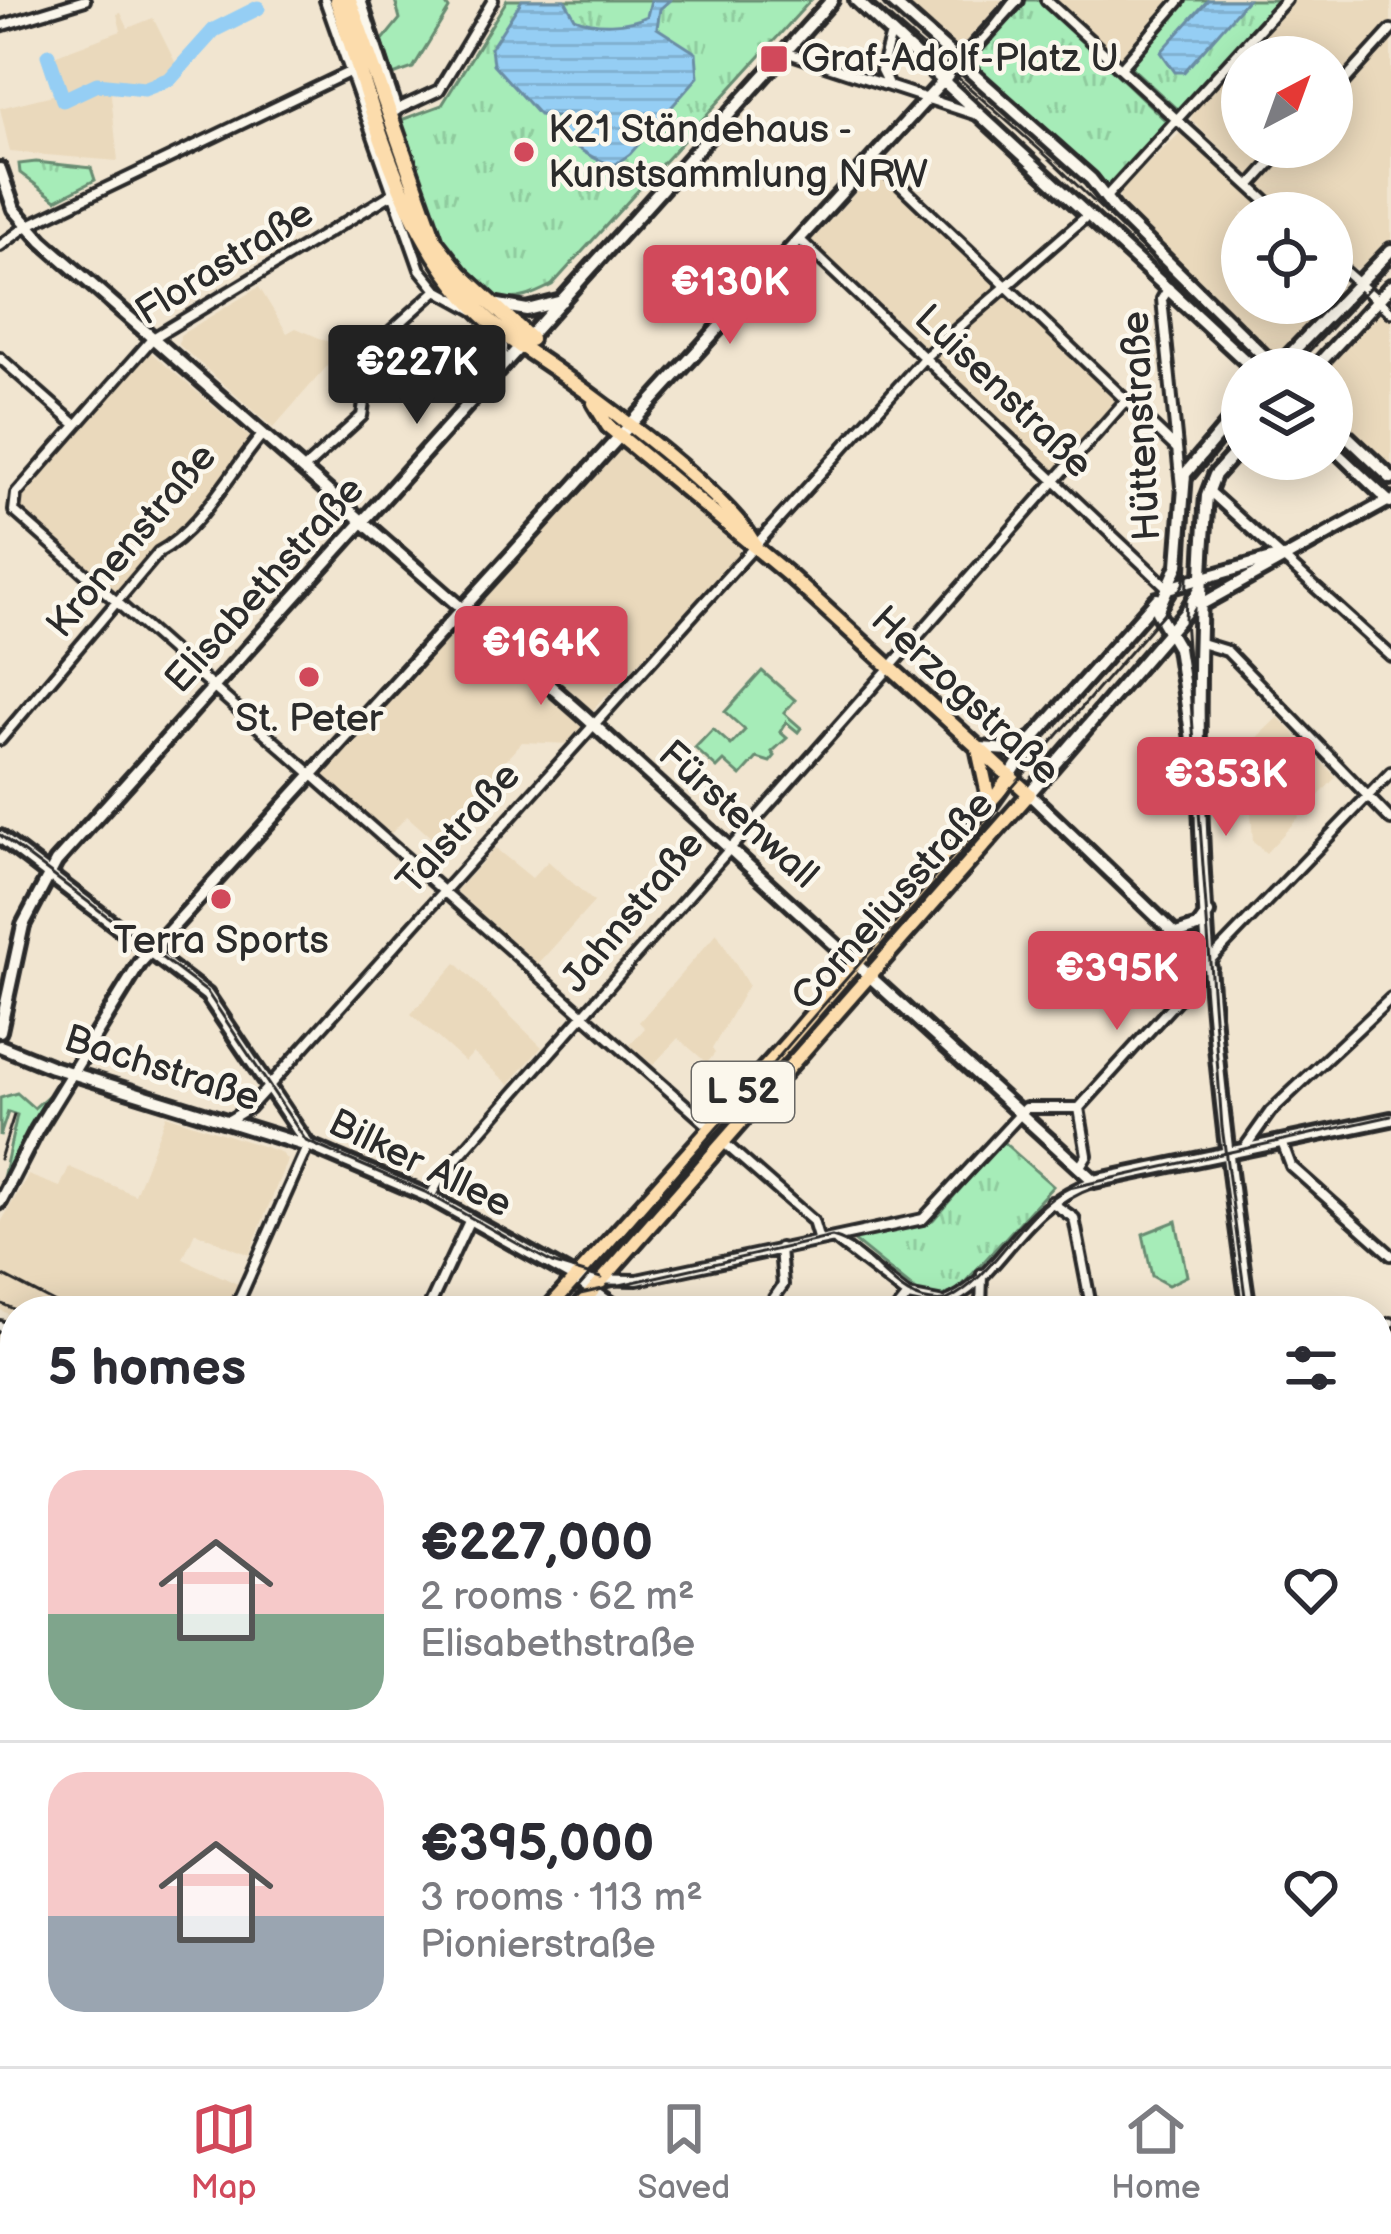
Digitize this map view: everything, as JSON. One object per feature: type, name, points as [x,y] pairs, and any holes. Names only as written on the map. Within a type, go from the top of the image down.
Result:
[{"type":"highway","points":[[337,0],[413,221],[442,270],[526,343]]},
{"type":"highway","points":[[349,0],[435,242],[486,310]]},
{"type":"highway","points":[[396,110],[401,154]]},
{"type":"main road","points":[[359,0],[396,110]]},
{"type":"main road","name":"Elisabethstraße","points":[[0,1031],[25,919],[48,873],[832,0]]},
{"type":"main road","points":[[856,0],[1232,348]]},
{"type":"main road","points":[[890,0],[1105,197],[1255,348]]},
{"type":"main road","points":[[0,1202],[150,952],[970,52],[1012,0]]},
{"type":"main road","points":[[1021,149],[1089,204],[1105,197]]},
{"type":"main road","name":"Fürstenwall","points":[[0,169],[10,201],[27,226],[360,524],[593,724],[1094,1181]]},
{"type":"main road","points":[[1090,214],[1116,211]]},
{"type":"main road","points":[[1295,348],[1391,250]]},
{"type":"main road","points":[[1332,348],[1391,286]]},
{"type":"main road","points":[[1170,287],[1198,292]]},
{"type":"main road","points":[[496,376],[502,347],[486,310],[527,310],[563,301]]},
{"type":"main road","name":"Herzogstraße","points":[[526,343],[624,430],[723,508],[755,546],[1186,934],[1212,964]]},
{"type":"main road","points":[[1181,487],[1194,459],[1221,430]]},
{"type":"main road","points":[[1353,442],[1391,478]]},
{"type":"main road","points":[[1353,466],[1390,500]]},
{"type":"main road","points":[[1208,490],[1221,473]]},
{"type":"main road","name":"Hüttenstraße","points":[[1181,487],[1180,554],[1157,614],[1178,648],[1197,768],[1226,1154],[1247,1296]]},
{"type":"main road","name":"Hüttenstraße","points":[[1197,768],[1208,490]]},
{"type":"main road","name":"L 52","points":[[1186,614],[1281,556],[1390,500]]},
{"type":"main road","name":"L 52","points":[[1168,588],[1281,556]]},
{"type":"main road","name":"Corneliusstraße","points":[[588,1296],[1186,614],[1203,579]]},
{"type":"main road","name":"Corneliusstraße","points":[[559,1296],[687,1153],[706,1123],[989,808],[1034,739],[1168,588]]},
{"type":"main road","points":[[989,808],[978,747],[1010,750],[1034,739]]},
{"type":"main road","name":"Bilker Allee","points":[[0,837],[208,995],[308,1145],[430,1197],[597,1286],[607,1296]]},
{"type":"main road","points":[[1186,934],[1208,913]]},
{"type":"main road","name":"Bachstraße","points":[[0,1046],[308,1145]]},
{"type":"main road","points":[[1094,1181],[1391,1119]]},
{"type":"main road","name":"L 52","points":[[687,1153],[700,1158],[694,1175]]},
{"type":"street","points":[[0,26],[85,0]]},
{"type":"street","points":[[325,0],[420,269],[436,290],[486,310]]},
{"type":"street","points":[[396,110],[432,98],[493,0]]},
{"type":"street","points":[[1046,0],[1256,192]]},
{"type":"street","points":[[1120,68],[1180,0]]},
{"type":"street","points":[[1105,197],[1286,0]]},
{"type":"street","points":[[1353,72],[1391,30]]},
{"type":"street","points":[[889,31],[892,43],[881,75],[891,87]]},
{"type":"street","points":[[785,52],[992,122]]},
{"type":"street","points":[[0,246],[27,226],[349,72]]},
{"type":"street","points":[[872,158],[1176,448]]},
{"type":"street","points":[[1249,186],[1266,168]]},
{"type":"street","name":"Florastraße","points":[[118,606],[28,524],[13,507],[15,495],[152,338],[392,194]]},
{"type":"street","name":"Talstraße","points":[[226,1121],[246,1111],[925,357],[1090,214]]},
{"type":"street","name":"Luisenstraße","points":[[798,238],[1168,588]]},
{"type":"street","points":[[1353,278],[1391,312]]},
{"type":"street","name":"Hüttenstraße","points":[[1170,287],[1162,299],[1181,487]]},
{"type":"street","points":[[302,471],[362,416],[372,348],[436,290]]},
{"type":"street","points":[[0,358],[76,425]]},
{"type":"street","name":"Jahnstraße","points":[[430,1197],[442,1175],[1126,400]]},
{"type":"street","name":"Kronenstraße","points":[[0,740],[262,435]]},
{"type":"street","points":[[1208,490],[1391,656]]},
{"type":"street","points":[[118,606],[706,1123]]},
{"type":"street","points":[[1201,643],[1227,651],[1391,820]]},
{"type":"street","points":[[1212,964],[1391,772]]},
{"type":"street","points":[[1079,1108],[1188,988],[1186,934]]},
{"type":"street","points":[[0,1003],[12,979]]},
{"type":"street","points":[[1244,1150],[1270,1112],[1391,998]]},
{"type":"street","points":[[597,1286],[917,1220],[932,1213],[1031,1106],[1079,1108]]},
{"type":"street","points":[[1079,1108],[1087,1155],[1079,1168]]},
{"type":"street","points":[[1282,1142],[1293,1169],[1391,1255]]},
{"type":"street","points":[[724,1143],[813,1220],[819,1240]]},
{"type":"street","points":[[241,1296],[308,1145]]},
{"type":"street","points":[[957,1296],[1050,1202],[1094,1181]]},
{"type":"street","points":[[1050,1202],[1074,1218],[1089,1296]]},
{"type":"street","points":[[434,1296],[470,1219]]},
{"type":"street","points":[[836,1240],[908,1296]]},
{"type":"street","points":[[775,1296],[783,1285],[780,1248]]},
{"type":"street","points":[[621,1258],[622,1272],[638,1280]]},
{"type":"street","points":[[981,1296],[982,1272]]},
{"type":"shaded area","points":[[898,0],[1004,0],[960,47],[948,45]]},
{"type":"shaded area","points":[[1052,0],[1175,0],[1123,58],[1113,56]]},
{"type":"shaded area","points":[[1293,0],[1391,0],[1391,239],[1360,268],[1353,268],[1353,192],[1267,192],[1242,168],[1353,168],[1353,36],[1261,36]]},
{"type":"shaded area","points":[[121,13],[128,28],[153,18],[176,64],[170,75],[142,89],[115,86],[111,95],[118,161],[10,152],[0,108],[61,93],[51,57],[121,31],[117,14]]},
{"type":"shaded area","points":[[1221,80],[1221,148],[1191,120],[1193,111]]},
{"type":"shaded area","points":[[1181,132],[1248,192],[1221,192],[1221,305],[1120,208],[1119,192]]},
{"type":"shaded area","points":[[878,169],[1121,400],[1052,478],[808,244]]},
{"type":"shaded area","points":[[259,287],[287,333],[296,328],[343,348],[273,428],[179,345],[180,335]]},
{"type":"shaded area","points":[[1385,313],[1391,319],[1391,471],[1353,436],[1353,348],[1344,348],[1374,314]]},
{"type":"shaded area","points":[[1241,324],[1307,324],[1285,348],[1266,348]]},
{"type":"shaded area","points":[[147,349],[253,440],[170,542],[119,596],[111,596],[18,512],[17,501]]},
{"type":"shaded area","points":[[628,447],[738,543],[740,556],[589,714],[477,611],[477,601],[614,448]]},
{"type":"shaded area","points":[[459,620],[465,620],[584,723],[584,729],[571,744],[522,742],[434,840],[407,816],[387,838],[318,774]]},
{"type":"shaded area","points":[[1278,717],[1336,777],[1266,853],[1253,842],[1247,747]]},
{"type":"shaded area","points":[[495,848],[532,878],[548,861],[594,902],[538,964],[456,891]]},
{"type":"shaded area","points":[[717,933],[748,985],[707,1063],[678,1038],[653,1065],[630,1045],[645,1028],[639,1022]]},
{"type":"shaded area","points":[[456,963],[542,1047],[509,1084],[473,1053],[465,1062],[411,1014]]},
{"type":"shaded area","points":[[166,1115],[280,1152],[287,1160],[249,1255],[195,1232],[183,1259],[242,1286],[237,1296],[0,1296],[0,1224],[28,1175],[60,1187],[69,1167],[135,1195]]},
{"type":"green space","points":[[395,0],[443,0],[449,9],[413,68],[393,75],[382,41],[400,19]]},
{"type":"green space","points":[[507,0],[811,0],[552,285],[512,299],[478,287],[445,247],[421,194],[401,120],[442,105]]},
{"type":"green space","points":[[1025,0],[1039,0],[1166,121],[1108,189],[977,67],[977,53]]},
{"type":"green space","points":[[1186,0],[1278,0],[1246,36],[1221,36],[1221,64],[1179,111],[1129,65]]},
{"type":"green space","points":[[19,164],[91,168],[95,180],[56,200],[20,173]]},
{"type":"green space","points":[[762,671],[795,700],[784,713],[801,728],[798,732],[786,722],[780,732],[787,738],[772,752],[775,756],[770,762],[757,758],[741,776],[724,761],[717,768],[695,748],[713,729],[731,745],[745,730],[725,712]]},
{"type":"green space","points":[[17,1093],[34,1108],[51,1093],[0,1192],[17,1115],[8,1112],[0,1136],[0,1098]]},
{"type":"green space","points":[[1002,1141],[1053,1186],[956,1292],[943,1296],[921,1295],[853,1240],[933,1220]]},
{"type":"green space","points":[[1176,1221],[1187,1276],[1168,1285],[1152,1276],[1143,1234]]},
{"type":"water","points":[[522,0],[565,0],[575,18],[611,24],[647,16],[651,0],[670,0],[660,9],[657,28],[696,53],[698,77],[630,154],[616,164],[601,161],[559,133],[558,117],[539,115],[493,64],[491,48]]},
{"type":"water","points":[[1208,0],[1247,0],[1184,72],[1175,72],[1161,52]]},
{"type":"waterway","points":[[48,55],[63,100],[97,84],[144,89],[170,79],[214,30],[258,8]]},
{"type":"tram line","points":[[870,0],[1051,160],[1245,348]]},
{"type":"tram line","points":[[926,50],[951,54],[962,49],[983,32],[1008,0]]},
{"type":"tram line","points":[[1312,348],[1391,265]]},
{"type":"tram line","points":[[1221,448],[1192,482],[1185,619],[1222,1127],[1245,1296]]},
{"type":"tram line","points":[[1353,460],[1391,495]]},
{"type":"tram line","points":[[571,1296],[1169,607],[1183,584],[1188,558]]},
{"type":"tram line","points":[[0,835],[207,992],[306,1141],[425,1192],[552,1263],[601,1278]]},
{"type":"tram line","points":[[0,1159],[14,1115]]},
{"type":"tram line","points":[[954,1296],[979,1277],[1035,1213],[1069,1188],[1391,1116]]},
{"type":"tram line","points":[[576,1295],[832,1237],[861,1252],[915,1296]]},
{"type":"railway","points":[[0,1274],[42,1296]]},
{"type":"place","name":"Graf-Adolf-Platz U","points":[[774,59]]},
{"type":"place","name":"K21 Ständehaus - Kunstsammlung NRW","points":[[524,152]]},
{"type":"place","name":"St. Peter","points":[[309,677]]},
{"type":"place","name":"Terra Sports","points":[[221,899]]}]
